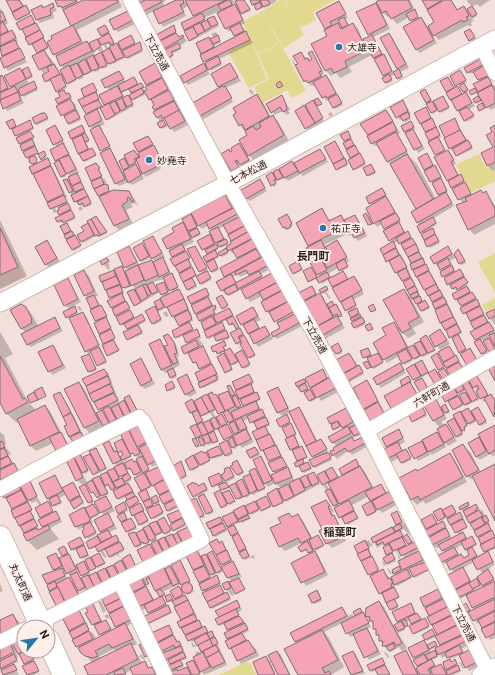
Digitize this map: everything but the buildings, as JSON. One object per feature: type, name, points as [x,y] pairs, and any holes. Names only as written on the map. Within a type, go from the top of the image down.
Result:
[{"type":"main road","name":"丸太町通","points":[[0,537],[33,619]]},
{"type":"main road","name":"丸太町通","points":[[55,659],[64,675]]},
{"type":"street","name":"下立売通","points":[[130,0],[228,183],[315,335],[367,431],[489,672]]},
{"type":"street","name":"七本松通","points":[[0,303],[228,183],[488,43]]},
{"type":"street","points":[[488,43],[495,73]]},
{"type":"street","name":"六軒町通","points":[[367,431],[495,357]]},
{"type":"street","points":[[0,489],[78,447],[139,417],[144,422],[202,540],[120,582],[55,619]]},
{"type":"street","points":[[120,582],[164,675]]},
{"type":"street","points":[[0,642],[16,636]]},
{"type":"shaded area","points":[[280,0],[284,0],[293,14],[285,0],[336,0],[313,12],[316,20],[301,28],[299,25],[304,35],[284,48],[262,11]]},
{"type":"shaded area","points":[[262,11],[279,42],[258,54],[242,22]]},
{"type":"shaded area","points":[[251,40],[267,79],[249,88],[228,52]]},
{"type":"shaded area","points":[[280,42],[306,91],[292,98],[287,90],[263,103],[254,87],[269,79],[258,55]]},
{"type":"shaded area","points":[[479,154],[487,169],[491,166],[493,171],[495,171],[495,181],[470,193],[456,165]]},
{"type":"shaded area","points":[[0,226],[25,277],[0,290]]},
{"type":"shaded area","points":[[495,253],[495,293],[478,262]]},
{"type":"shaded area","points":[[495,298],[495,308],[486,312],[482,305]]},
{"type":"shaded area","points":[[246,662],[251,664],[256,675],[219,675]]},
{"type":"place","name":"大雄寺","points":[[339,47]]},
{"type":"place","name":"妙堯寺","points":[[149,160]]},
{"type":"place","name":"祐正寺","points":[[323,228]]},
{"type":"district","name":"長門町","points":[[313,256]]},
{"type":"district","name":"稲葉町","points":[[340,532]]}]
